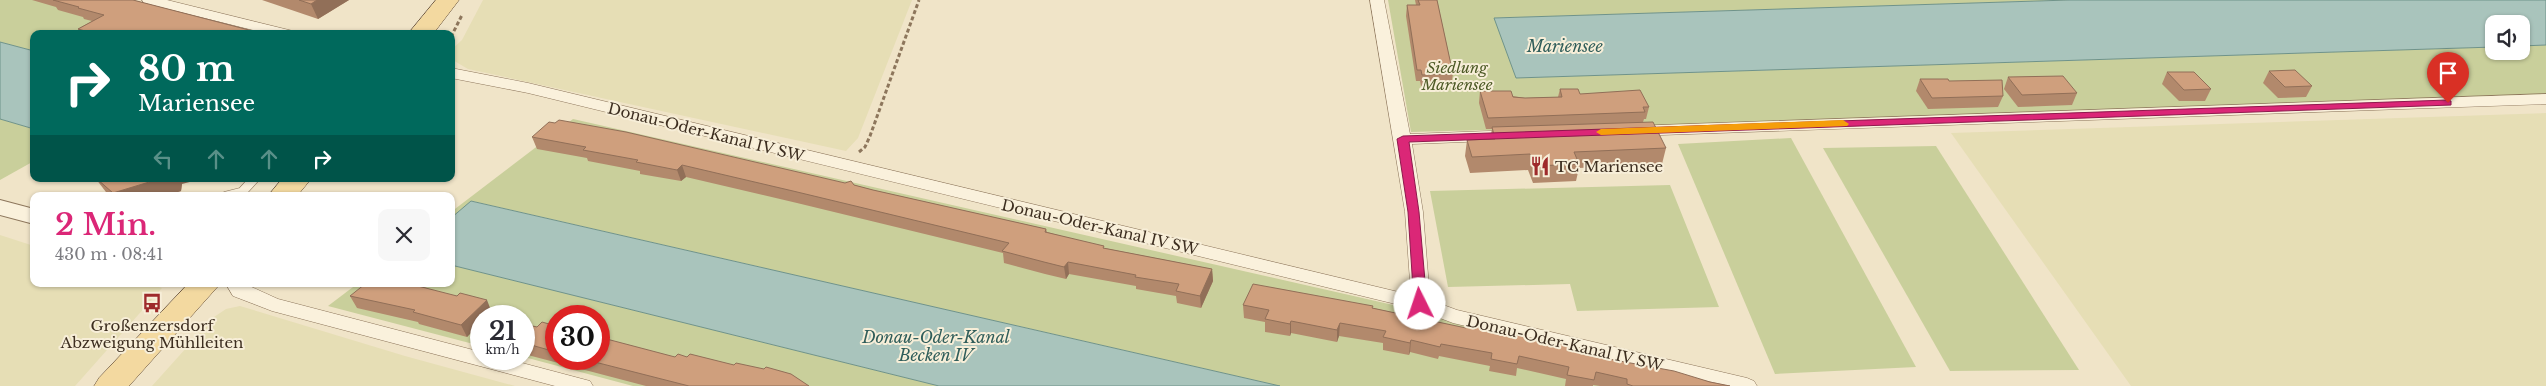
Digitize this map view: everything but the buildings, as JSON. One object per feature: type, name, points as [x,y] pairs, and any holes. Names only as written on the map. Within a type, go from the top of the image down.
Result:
[{"type":"main road","points":[[423,30],[448,0]]},
{"type":"main road","points":[[286,192],[294,182]]},
{"type":"main road","points":[[110,386],[202,287]]},
{"type":"street","points":[[149,0],[272,30]]},
{"type":"street","points":[[1376,0],[1403,139],[1414,212],[1420,304]]},
{"type":"street","name":"Donau-Oder-Kanal IV SW","points":[[455,73],[528,88],[1420,304],[1452,316],[1747,386]]},
{"type":"street","points":[[1621,131],[2546,99]]},
{"type":"street","points":[[1403,139],[1532,134]]},
{"type":"street","points":[[0,207],[30,216]]},
{"type":"street","points":[[237,287],[240,291],[272,304],[583,386]]},
{"type":"lane","points":[[242,192],[251,182]]},
{"type":"path","points":[[841,165],[865,147],[919,0]]},
{"type":"shaded area","points":[[483,0],[912,0],[858,138],[846,151],[468,69],[455,61],[455,46],[462,40]]},
{"type":"shaded area","points":[[2546,113],[2546,386],[2131,386],[1951,133]]},
{"type":"shaded area","points":[[0,235],[30,245],[30,287],[162,288],[75,386],[0,386]]},
{"type":"shaded area","points":[[240,306],[405,356],[515,386],[152,386],[214,317],[226,309]]},
{"type":"green space","points":[[0,0],[110,0],[228,30],[30,30],[30,50],[0,42]]},
{"type":"green space","name":"Siedlung Mariensee","points":[[1388,0],[2069,0],[1495,18],[1516,78],[2485,47],[2485,60],[2530,60],[2530,46],[2546,45],[2546,103],[1411,132]]},
{"type":"green space","points":[[0,119],[30,128],[30,163],[0,180]]},
{"type":"green space","points":[[573,119],[1424,312],[1711,386],[1280,386],[472,201],[455,215],[455,209]]},
{"type":"green space","points":[[1791,138],[1916,367],[1775,374],[1678,144]]},
{"type":"green space","points":[[1936,146],[2079,370],[1950,371],[1823,148]]},
{"type":"green space","points":[[1670,185],[1719,307],[1577,311],[1570,284],[1448,287],[1430,191]]},
{"type":"green space","points":[[455,266],[939,386],[633,386],[573,370],[610,370],[610,305],[545,305],[545,363],[535,360],[535,305],[470,305],[470,343],[328,306],[353,287],[455,287]]},
{"type":"water","name":"Mariensee","points":[[2069,0],[2546,0],[2546,45],[2530,46],[2530,15],[2485,15],[2485,47],[1516,78],[1494,18]]},
{"type":"water","points":[[0,42],[30,50],[30,128],[0,119]]},
{"type":"water","name":"Donau-Oder-Kanal Becken IV","points":[[471,201],[1280,386],[939,386],[455,266],[455,215]]},
{"type":"slow traffic","points":[[1601,132],[1843,124]]},
{"type":"place","name":"TC Mariensee","points":[[1540,166]]},
{"type":"place","name":"Großenzersdorf Abzweigung Mühlleiten","points":[[152,303]]},
{"type":"route","points":[[1420,304],[1414,212],[1403,139],[2448,103]]}]
